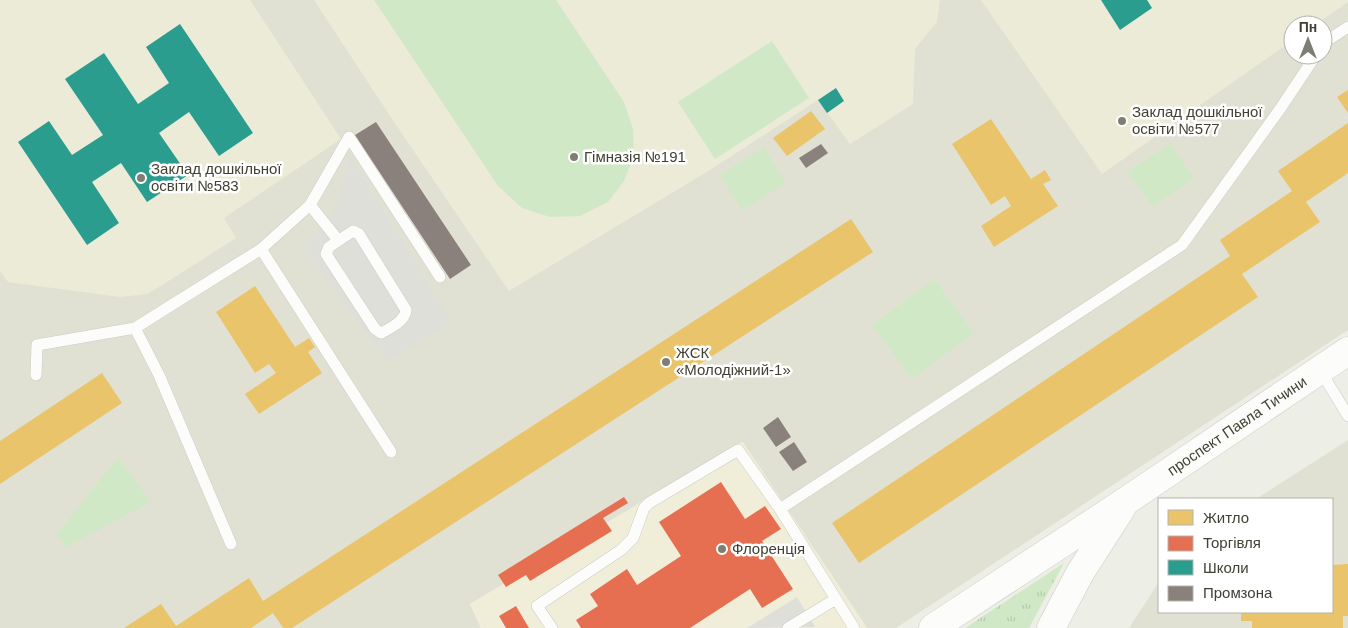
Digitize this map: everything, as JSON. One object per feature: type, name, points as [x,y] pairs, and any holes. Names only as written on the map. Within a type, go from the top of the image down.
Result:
[{"type":"street","name":"проспект Павла Тичини","points":[[933,628],[1126,501],[1348,351]]},
{"type":"street","name":"проспект Павла Тичини","points":[[1051,628],[1080,573],[1126,501]]},
{"type":"lane","points":[[1333,37],[1348,27]]},
{"type":"lane","points":[[780,509],[1182,245],[1309,65]]},
{"type":"lane","points":[[36,375],[37,345],[135,328],[261,249],[310,205],[349,137],[440,277]]},
{"type":"lane","points":[[310,205],[338,240]]},
{"type":"lane","points":[[353,231],[359,234],[405,305],[406,315],[403,319],[381,333],[375,329],[326,254],[329,247],[338,240],[353,231]]},
{"type":"lane","points":[[261,249],[390,452]]},
{"type":"lane","points":[[135,328],[159,375],[231,544]]},
{"type":"lane","points":[[1320,370],[1348,416]]},
{"type":"lane","points":[[552,628],[537,606],[621,550],[634,538],[644,508],[649,503],[738,450],[780,509],[854,628]]},
{"type":"lane","points":[[788,628],[836,599]]},
{"type":"shaded area","points":[[0,0],[1348,0],[1348,330],[896,628],[867,628],[742,442],[470,604],[481,628],[0,628]]},
{"type":"shaded area","name":"Заклад дошкільної освіти №583","points":[[0,0],[250,0],[341,139],[224,218],[236,238],[148,294],[120,297],[8,282],[0,271]]},
{"type":"shaded area","name":"Гімназія №191","points":[[314,0],[940,0],[937,22],[915,49],[913,104],[850,144],[818,100],[705,173],[509,291]]},
{"type":"shaded area","name":"Заклад дошкільної освіти №577","points":[[981,0],[1348,0],[1348,2],[1329,15],[1283,15],[1283,47],[1102,174]]},
{"type":"shaded area","points":[[349,154],[452,322],[387,363],[302,247],[332,216],[345,175]]},
{"type":"shaded area","points":[[1348,440],[1348,628],[1129,628],[1158,584],[1158,613],[1333,613],[1333,498],[1258,498]]},
{"type":"shaded area","points":[[743,442],[867,628],[481,628],[470,604]]},
{"type":"shaded area","points":[[797,597],[815,627],[747,628]]},
{"type":"green space","points":[[374,0],[556,0],[624,102],[633,129],[634,156],[624,181],[608,202],[580,216],[550,217],[522,208],[498,186]]},
{"type":"green space","points":[[772,41],[809,98],[715,159],[678,102]]},
{"type":"green space","points":[[1170,143],[1194,178],[1153,207],[1128,172]]},
{"type":"green space","points":[[764,147],[786,183],[742,211],[720,175]]},
{"type":"green space","points":[[934,279],[974,333],[912,379],[872,325]]},
{"type":"green space","points":[[118,457],[151,502],[66,547],[57,534]]},
{"type":"green space","points":[[1064,563],[1029,628],[965,628]]},
{"type":"building: Житло","points":[[1348,90],[1348,113],[1337,97]]},
{"type":"building: Житло","points":[[811,111],[825,129],[787,156],[773,138]]},
{"type":"building: Житло","points":[[991,119],[1031,179],[1045,170],[1051,180],[1043,184],[1058,206],[994,247],[981,226],[1011,206],[1005,196],[991,205],[952,144]]},
{"type":"building: Житло","points":[[1348,123],[1348,173],[1306,202],[1320,222],[1242,274],[1258,297],[859,563],[832,523],[1230,256],[1220,240],[1292,191],[1278,171]]},
{"type":"building: Житло","points":[[851,219],[873,252],[292,628],[283,628],[273,613],[251,628],[124,628],[161,604],[176,626],[249,578],[263,601]]},
{"type":"building: Житло","points":[[255,286],[295,347],[309,338],[315,347],[308,352],[322,373],[259,414],[245,394],[276,373],[269,364],[255,373],[216,312]]},
{"type":"building: Житло","points":[[102,373],[122,403],[0,484],[0,441]]},
{"type":"building: Житло","points":[[1348,564],[1348,616],[1343,616],[1343,628],[1252,628],[1252,621],[1241,621],[1241,613],[1333,613],[1333,565]]},
{"type":"building: Торгівля","name":"Флоренція","points":[[721,482],[745,519],[765,506],[781,529],[762,541],[793,589],[762,608],[750,589],[690,628],[581,628],[576,620],[598,606],[590,594],[627,569],[637,585],[681,556],[659,522]]},
{"type":"building: Торгівля","points":[[624,497],[628,503],[603,518],[612,531],[530,581],[526,575],[506,587],[498,575]]},
{"type":"building: Торгівля","points":[[516,606],[529,628],[506,628],[499,616]]},
{"type":"building: Школи","points":[[1101,0],[1147,0],[1152,8],[1120,30]]},
{"type":"building: Школи","points":[[180,24],[253,133],[219,156],[189,112],[159,133],[188,175],[147,202],[121,163],[92,182],[119,223],[87,245],[18,142],[49,121],[72,155],[103,135],[65,79],[104,53],[138,104],[169,83],[146,47]]},
{"type":"building: Школи","points":[[836,88],[844,101],[827,113],[818,100]]},
{"type":"building: Промзона","points":[[376,122],[471,265],[450,279],[355,135]]},
{"type":"building: Промзона","points":[[821,144],[828,153],[806,168],[799,158]]},
{"type":"building: Промзона","points":[[778,417],[791,437],[776,447],[763,428]]},
{"type":"building: Промзона","points":[[794,442],[807,462],[793,471],[779,452]]},
{"type":"place","name":"Заклад дошкільної освіти №577","points":[[1122,121]]},
{"type":"place","name":"Гімназія №191","points":[[574,157]]},
{"type":"place","name":"Заклад дошкільної освіти №583","points":[[141,178]]},
{"type":"place","name":"ЖСК «Молодіжний-1»","points":[[666,362]]},
{"type":"place","name":"Флоренція","points":[[722,549]]}]
